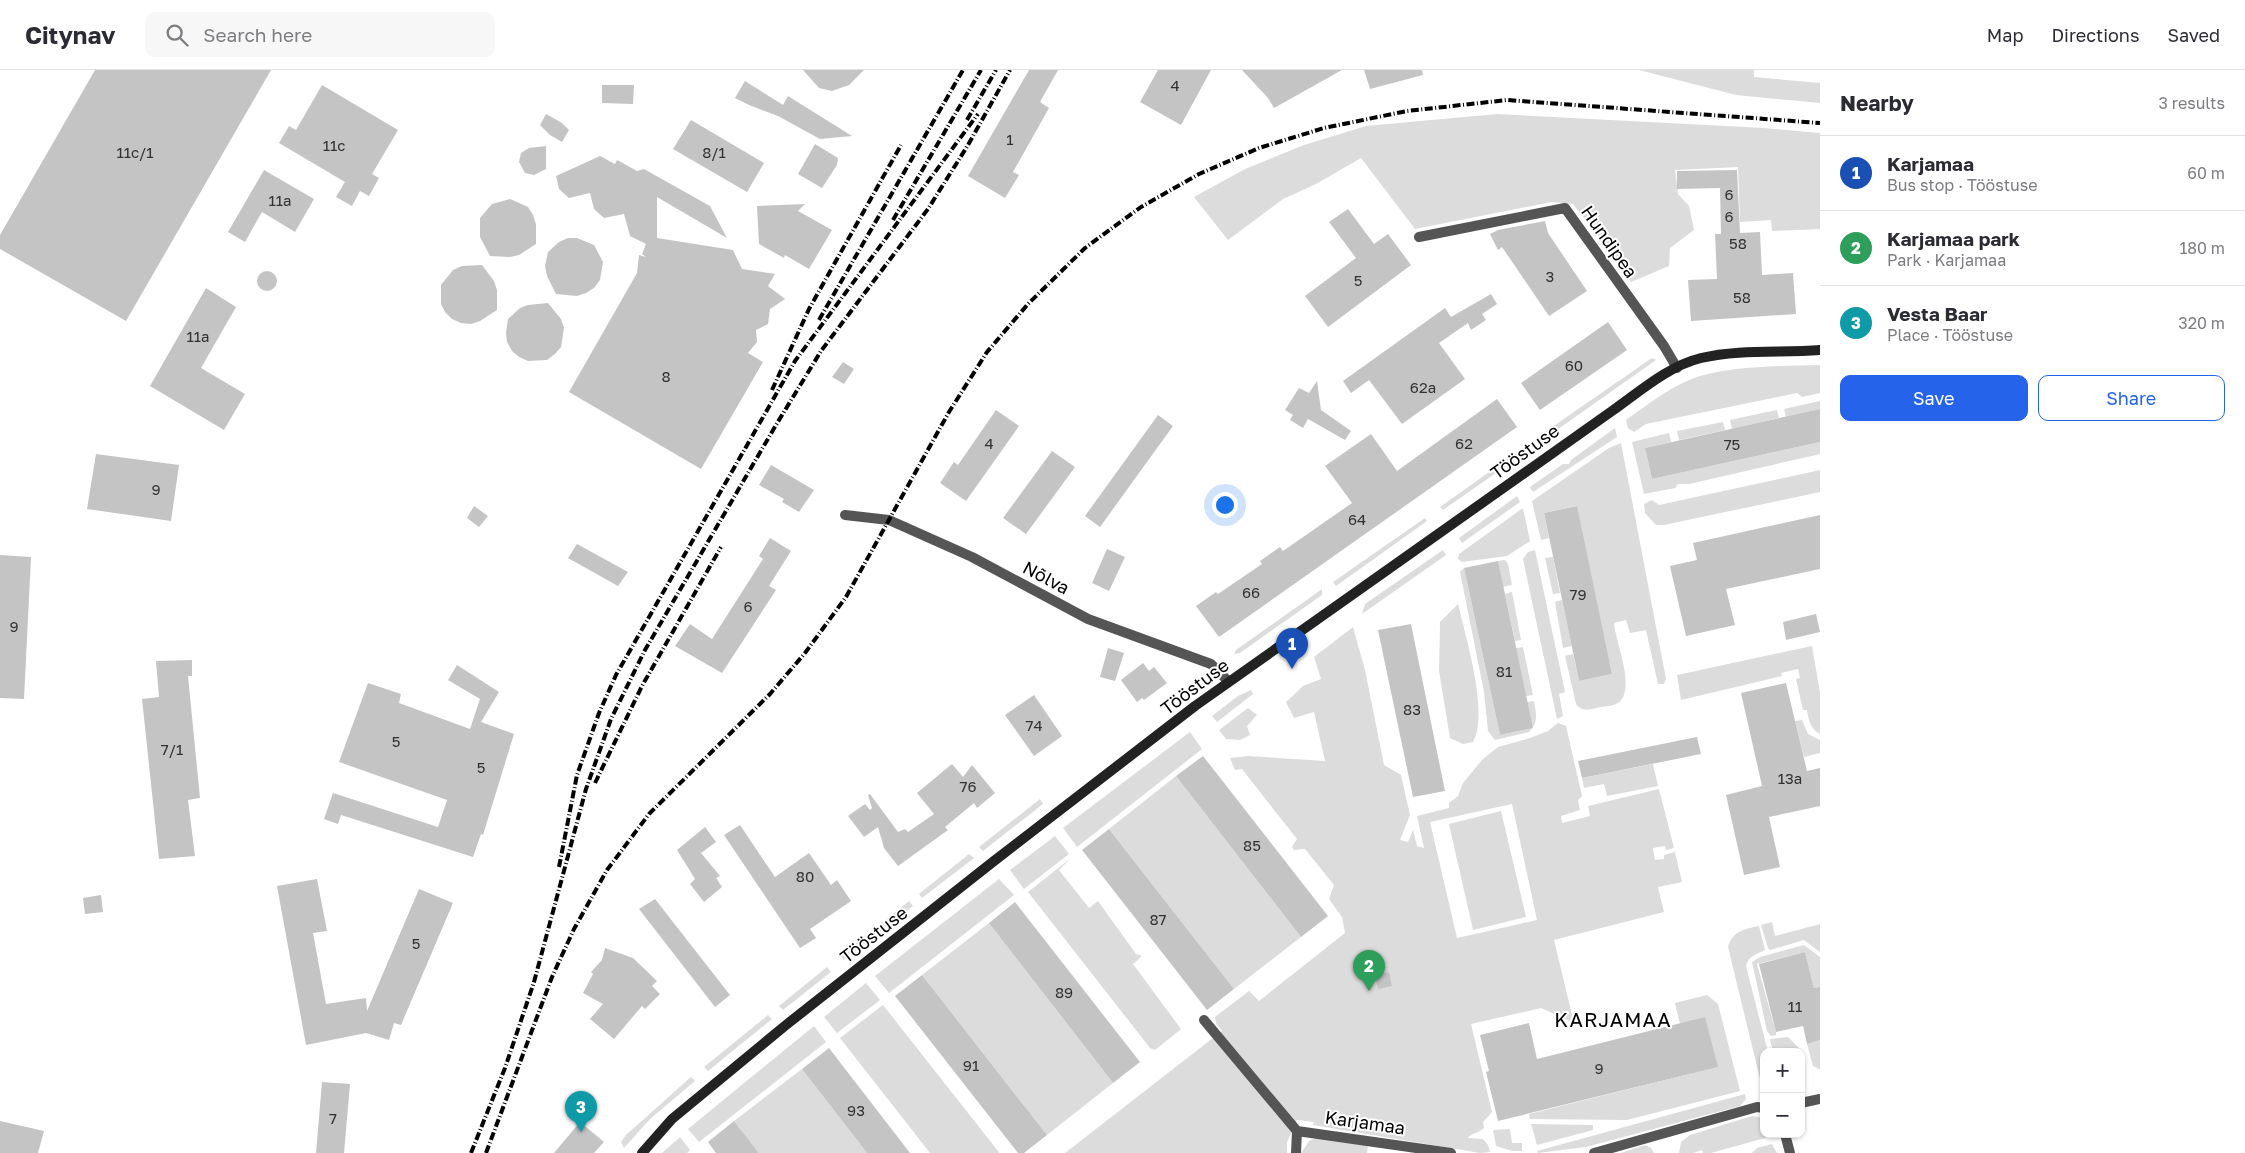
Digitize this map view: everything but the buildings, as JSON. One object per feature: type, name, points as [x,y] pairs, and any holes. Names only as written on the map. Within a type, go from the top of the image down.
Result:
[{"type":"street","name":"Hundipea","points":[[1419,237],[1565,208],[1664,346],[1677,368]]},
{"type":"street","name":"Tööstuse","points":[[642,1153],[672,1119],[786,1025],[994,860],[1228,681],[1612,411],[1677,368],[1701,358],[1751,353],[1820,350]]},
{"type":"street","name":"Nõlva","points":[[845,515],[889,520],[972,557],[1088,619],[1211,664],[1228,681]]},
{"type":"street","points":[[1204,1020],[1297,1131],[1296,1153]]},
{"type":"street","points":[[1805,1102],[1820,1098]]},
{"type":"street","points":[[1594,1153],[1760,1107]]},
{"type":"street","name":"Karjamaa","points":[[1297,1131],[1451,1153]]},
{"type":"street","points":[[1786,1138],[1790,1153]]},
{"type":"shaded area","points":[[1639,70],[1754,70],[1754,77],[1820,83],[1820,103],[1736,95]]},
{"type":"shaded area","points":[[1497,114],[1764,128],[1820,133],[1820,229],[1772,231],[1771,220],[1740,222],[1738,167],[1675,170],[1678,194],[1689,206],[1694,230],[1670,248],[1669,266],[1631,282],[1611,252],[1573,204],[1552,202],[1415,229],[1361,158],[1316,184],[1283,199],[1228,240],[1194,197],[1245,169],[1304,145],[1366,126]]},
{"type":"shaded area","points":[[1652,358],[1656,360],[1544,439],[1542,434]]},
{"type":"shaded area","points":[[1820,365],[1820,393],[1802,397],[1797,393],[1646,424],[1634,432],[1628,428],[1626,420],[1667,391],[1694,378],[1739,369]]},
{"type":"shaded area","points":[[1820,401],[1820,409],[1786,417],[1784,409]]},
{"type":"shaded area","points":[[1777,410],[1779,418],[1732,429],[1730,420]]},
{"type":"shaded area","points":[[1723,422],[1725,430],[1679,440],[1677,431]]},
{"type":"shaded area","points":[[1615,428],[1617,437],[1533,492],[1530,487],[1563,464],[1569,464],[1571,460]]},
{"type":"shaded area","points":[[1669,433],[1671,442],[1645,448],[1652,479],[1820,442],[1820,454],[1689,484],[1678,484],[1675,488],[1644,494],[1632,442]]},
{"type":"shaded area","points":[[1621,443],[1666,679],[1664,684],[1658,684],[1646,630],[1630,633],[1626,620],[1614,623],[1625,672],[1625,691],[1622,699],[1615,704],[1581,709],[1576,704],[1565,656],[1573,654],[1579,681],[1612,674],[1576,506],[1544,513],[1549,538],[1541,540],[1532,501],[1609,448]]},
{"type":"shaded area","points":[[1527,445],[1529,450],[1443,510],[1440,507]]},
{"type":"shaded area","points":[[1820,470],[1820,492],[1664,525],[1656,525],[1645,513],[1644,504],[1652,500],[1659,505]]},
{"type":"shaded area","points":[[1517,496],[1520,502],[1462,543],[1459,538]]},
{"type":"shaded area","points":[[1523,508],[1530,541],[1507,556],[1462,562],[1458,559],[1459,554]]},
{"type":"shaded area","points":[[1425,518],[1427,521],[1336,586],[1333,582]]},
{"type":"shaded area","points":[[1443,550],[1446,555],[1362,614],[1365,604]]},
{"type":"shaded area","points":[[1535,550],[1565,692],[1559,694],[1563,716],[1557,719],[1523,559],[1528,552]]},
{"type":"shaded area","points":[[1553,557],[1560,593],[1553,594],[1545,558]]},
{"type":"shaded area","points":[[1505,560],[1508,564],[1512,585],[1503,587],[1498,561]]},
{"type":"shaded area","points":[[1464,568],[1500,735],[1532,728],[1529,732],[1495,740],[1488,731],[1484,692],[1460,572]]},
{"type":"shaded area","points":[[1322,589],[1322,595],[1240,653],[1234,654],[1236,650]]},
{"type":"shaded area","points":[[1512,592],[1521,640],[1515,641],[1505,594]]},
{"type":"shaded area","points":[[1562,600],[1572,646],[1563,648],[1555,602]]},
{"type":"shaded area","points":[[1458,604],[1474,675],[1479,713],[1473,742],[1463,744],[1450,738],[1439,671],[1440,622]]},
{"type":"shaded area","points":[[1353,627],[1365,670],[1384,765],[1401,775],[1410,815],[1400,840],[1408,842],[1413,830],[1417,846],[1424,848],[1417,816],[1449,808],[1449,803],[1458,796],[1463,783],[1482,760],[1498,747],[1548,731],[1558,723],[1566,726],[1582,796],[1578,800],[1580,810],[1561,816],[1562,823],[1590,816],[1588,806],[1659,789],[1674,848],[1666,850],[1665,846],[1653,848],[1655,860],[1664,859],[1664,855],[1675,852],[1682,882],[1658,887],[1664,912],[1554,940],[1574,1023],[1541,1008],[1471,1024],[1492,1112],[1483,1122],[1484,1128],[1468,1138],[1483,1139],[1488,1145],[1490,1152],[1480,1153],[1313,1125],[1314,1122],[1297,1120],[1287,1142],[1287,1153],[1065,1153],[1222,1031],[1216,1023],[1215,1017],[1249,991],[1259,1001],[1345,933],[1342,917],[1329,899],[1334,885],[1305,849],[1294,850],[1292,847],[1297,839],[1242,769],[1235,770],[1230,758],[1248,756],[1325,761],[1314,712],[1294,718],[1286,702],[1303,686],[1321,679],[1314,657]],"holes":[[[1512,804],[1537,920],[1457,938],[1430,822]]]},
{"type":"shaded area","points":[[1812,646],[1820,693],[1820,734],[1810,724],[1807,710],[1803,710],[1796,679],[1800,678],[1798,669],[1781,673],[1782,676],[1681,700],[1677,675]]},
{"type":"shaded area","points":[[1523,647],[1533,695],[1526,696],[1516,648]]},
{"type":"shaded area","points":[[1251,690],[1253,694],[1217,722],[1212,716],[1238,696]]},
{"type":"shaded area","points":[[1534,701],[1536,721],[1533,727],[1527,702]]},
{"type":"shaded area","points":[[1248,708],[1257,715],[1247,726],[1250,735],[1240,740],[1226,739],[1219,730]]},
{"type":"shaded area","points":[[1802,720],[1808,734],[1820,740],[1820,753],[1804,757],[1795,721]]},
{"type":"shaded area","points":[[1190,732],[1202,749],[1077,847],[1063,828]]},
{"type":"shaded area","points":[[1653,764],[1658,786],[1607,796],[1604,784],[1584,788],[1582,778]]},
{"type":"shaded area","points":[[1176,776],[1301,937],[1234,989],[1109,829]]},
{"type":"shaded area","points":[[1040,799],[1043,804],[983,851],[979,847]]},
{"type":"shaded area","points":[[1501,811],[1526,917],[1473,930],[1449,824]]},
{"type":"shaded area","points":[[1055,836],[1069,854],[1024,889],[1010,870]]},
{"type":"shaded area","points":[[969,854],[974,858],[922,898],[919,894]]},
{"type":"shaded area","points":[[1071,858],[1059,870],[1089,908],[1098,901],[1136,954],[1142,956],[1133,964],[1181,1029],[1155,1050],[1150,1048],[1028,892]]},
{"type":"shaded area","points":[[999,879],[1014,895],[889,993],[875,976]]},
{"type":"shaded area","points":[[909,901],[913,906],[844,960],[840,956]]},
{"type":"shaded area","points":[[1772,922],[1775,936],[1820,924],[1820,952],[1804,940],[1770,950],[1761,925]]},
{"type":"shaded area","points":[[989,923],[1113,1083],[1047,1135],[922,975]]},
{"type":"shaded area","points":[[1759,926],[1765,950],[1751,958],[1746,966],[1767,1048],[1760,1048],[1760,1079],[1728,947],[1733,937],[1744,930]]},
{"type":"shaded area","points":[[1804,945],[1820,957],[1820,987],[1814,988],[1805,952],[1757,964],[1776,1032],[1776,1035],[1771,1036],[1767,1031],[1752,962],[1760,957]]},
{"type":"shaded area","points":[[827,967],[831,972],[783,1010],[779,1006]]},
{"type":"shaded area","points":[[866,983],[880,1000],[837,1033],[824,1017]]},
{"type":"shaded area","points":[[1707,995],[1718,1004],[1740,1091],[1627,1120],[1530,1119],[1529,1114],[1717,1067],[1705,1018],[1680,1024],[1675,1003]]},
{"type":"shaded area","points":[[883,1005],[999,1153],[930,1153],[840,1038]]},
{"type":"shaded area","points":[[768,1015],[772,1019],[708,1071],[704,1067]]},
{"type":"shaded area","points":[[814,1026],[826,1042],[699,1142],[688,1129]]},
{"type":"shaded area","points":[[1788,1037],[1799,1048],[1772,1048],[1770,1039]]},
{"type":"shaded area","points":[[1820,1040],[1819,1069],[1813,1066],[1807,1044]]},
{"type":"shaded area","points":[[802,1069],[867,1153],[759,1153],[734,1121]]},
{"type":"shaded area","points":[[691,1077],[695,1081],[650,1119],[624,1148],[621,1142],[626,1135]]},
{"type":"shaded area","points":[[1745,1094],[1746,1099],[1740,1106],[1586,1147],[1538,1153],[1537,1151]]},
{"type":"shaded area","points":[[1752,1116],[1760,1117],[1760,1138],[1765,1138],[1711,1153],[1703,1153],[1702,1150],[1693,1153],[1679,1153],[1681,1142],[1690,1135]]},
{"type":"shaded area","points":[[1531,1124],[1593,1125],[1593,1130],[1537,1145]]},
{"type":"shaded area","points":[[1510,1129],[1512,1143],[1522,1143],[1522,1151],[1512,1151],[1496,1146],[1493,1130]]},
{"type":"shaded area","points":[[680,1137],[690,1150],[687,1153],[662,1153]]},
{"type":"shaded area","points":[[1318,1137],[1368,1145],[1367,1153],[1301,1153],[1309,1141]]},
{"type":"shaded area","points":[[1772,1144],[1777,1153],[1752,1153],[1757,1148]]},
{"type":"shaded area","points":[[1645,1145],[1651,1148],[1654,1153],[1621,1153]]},
{"type":"railway","points":[[819,320],[963,70]]},
{"type":"railway","points":[[893,220],[981,70]]},
{"type":"railway","points":[[967,120],[996,70]]},
{"type":"railway","points":[[471,1153],[505,1068],[534,982],[586,789],[611,719],[645,650],[821,351],[928,209],[968,145],[1010,70]]},
{"type":"railway","points":[[486,1153],[552,977],[574,929],[607,870],[649,814],[770,694],[805,653],[846,597],[949,412],[987,352],[1028,304],[1085,248],[1141,207],[1199,174],[1259,148],[1324,128],[1407,111],[1507,100],[1820,123]]},
{"type":"railway","points":[[559,867],[577,775],[599,713],[616,675],[795,361],[978,114]]},
{"type":"railway","points":[[772,390],[809,309],[901,145]]},
{"type":"railway","points":[[595,783],[642,686],[721,547]]},
{"type":"place","name":"Karjamaa","points":[[1292,669]]},
{"type":"place","name":"Karjamaa park","points":[[1369,991]]},
{"type":"place","name":"Vesta Baar","points":[[581,1132]]},
{"type":"district","name":"KARJAMAA","points":[[1613,1020]]}]
